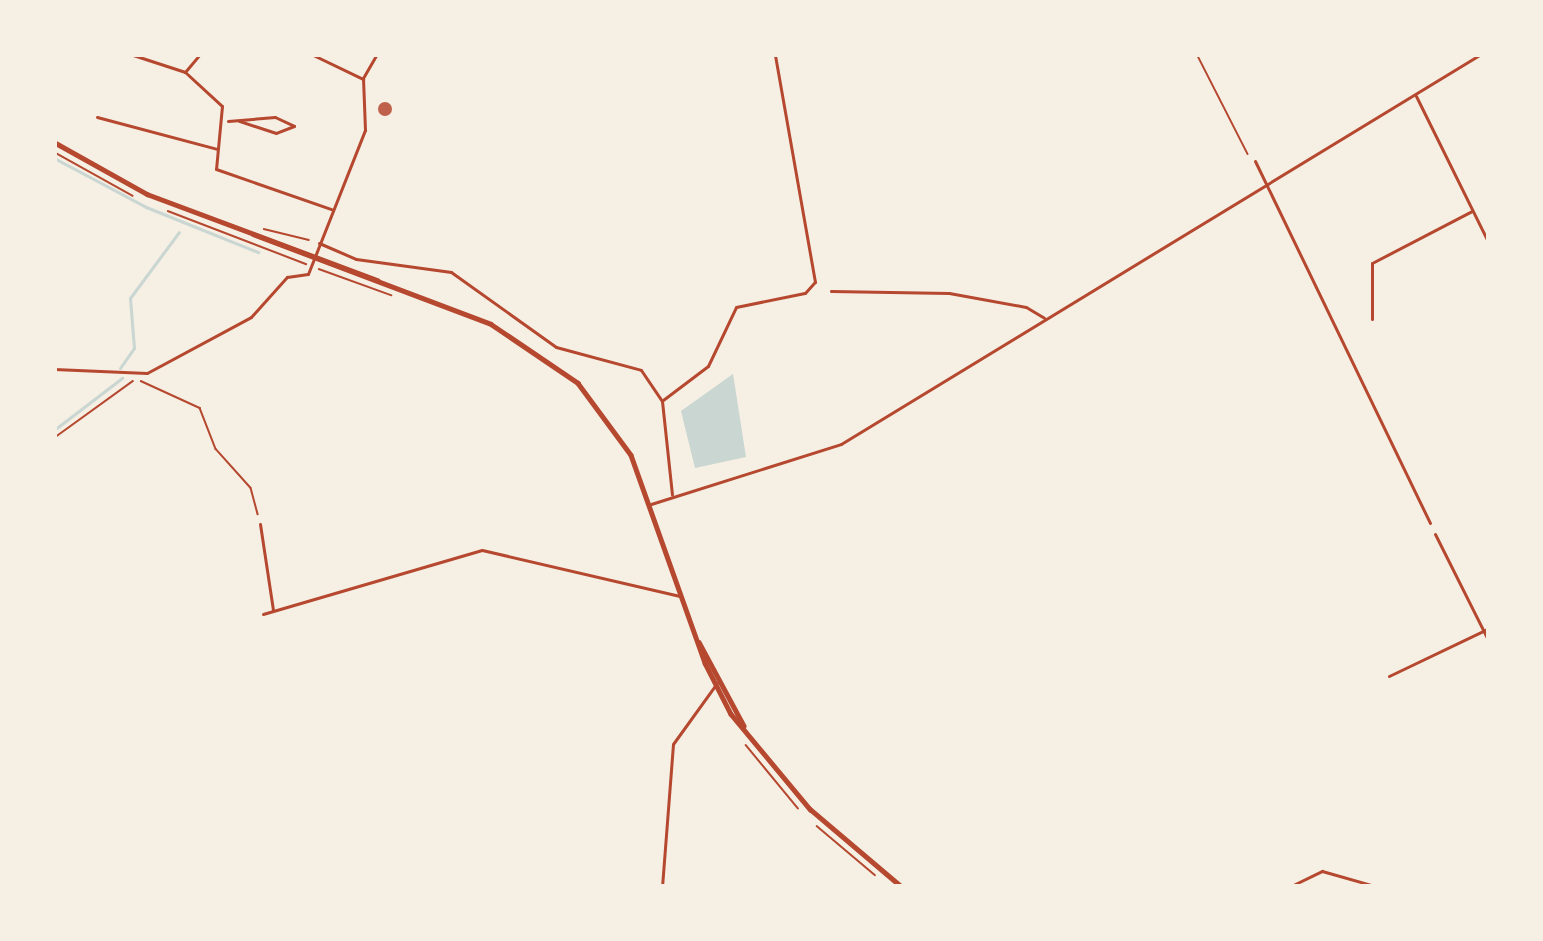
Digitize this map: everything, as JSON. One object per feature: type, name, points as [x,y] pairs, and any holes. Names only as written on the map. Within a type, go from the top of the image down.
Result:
[{"type":"main road","points":[[54,142],[130,187],[491,324],[557,364],[616,428],[651,504],[699,642],[744,729],[810,809],[902,887]]},
{"type":"street","points":[[130,54],[184,72],[220,102],[225,121],[218,171],[334,210]]},
{"type":"street","points":[[184,72],[200,54]]},
{"type":"street","points":[[310,54],[363,79]]},
{"type":"street","points":[[54,369],[147,373],[247,319],[287,277],[308,274],[367,123],[363,79],[377,54]]},
{"type":"street","points":[[662,401],[708,366],[736,307],[802,294],[814,284],[775,54]]},
{"type":"street","points":[[651,504],[841,444],[1481,54]]},
{"type":"street","points":[[1415,94],[1489,244]]},
{"type":"street","points":[[97,117],[219,150]]},
{"type":"street","points":[[225,121],[275,117],[294,126],[276,133],[239,121]]},
{"type":"street","points":[[1255,161],[1263,187],[1430,523]]},
{"type":"street","points":[[1372,320],[1372,262],[1472,211]]},
{"type":"street","points":[[318,242],[353,258],[458,275],[556,347],[635,366],[662,401],[672,496]]},
{"type":"street","points":[[831,291],[949,293],[1026,307],[1045,320]]},
{"type":"street","points":[[260,524],[273,610]]},
{"type":"street","points":[[1435,534],[1489,642]]},
{"type":"street","points":[[263,614],[482,550],[681,596]]},
{"type":"street","points":[[1389,676],[1486,629]]},
{"type":"street","points":[[662,887],[672,748],[718,683]]},
{"type":"street","points":[[1289,887],[1322,872],[1378,887]]},
{"type":"path","points":[[1197,54],[1255,161]]},
{"type":"path","points":[[54,152],[148,203],[296,260],[313,260],[400,298]]},
{"type":"path","points":[[258,227],[318,242]]},
{"type":"path","points":[[301,247],[304,239]]},
{"type":"path","points":[[291,273],[296,260]]},
{"type":"path","points":[[54,438],[133,382]]},
{"type":"path","points":[[141,382],[200,409],[216,449],[256,501],[260,524]]},
{"type":"shaded area","points":[[733,374],[746,457],[695,468],[681,411]]},
{"type":"building","points":[[385,102],[392,109],[385,116],[378,109]]},
{"type":"waterway","points":[[54,158],[146,207],[258,252]]},
{"type":"waterway","points":[[120,368],[134,348],[130,298],[179,232]]},
{"type":"waterway","points":[[54,430],[122,378]]}]
